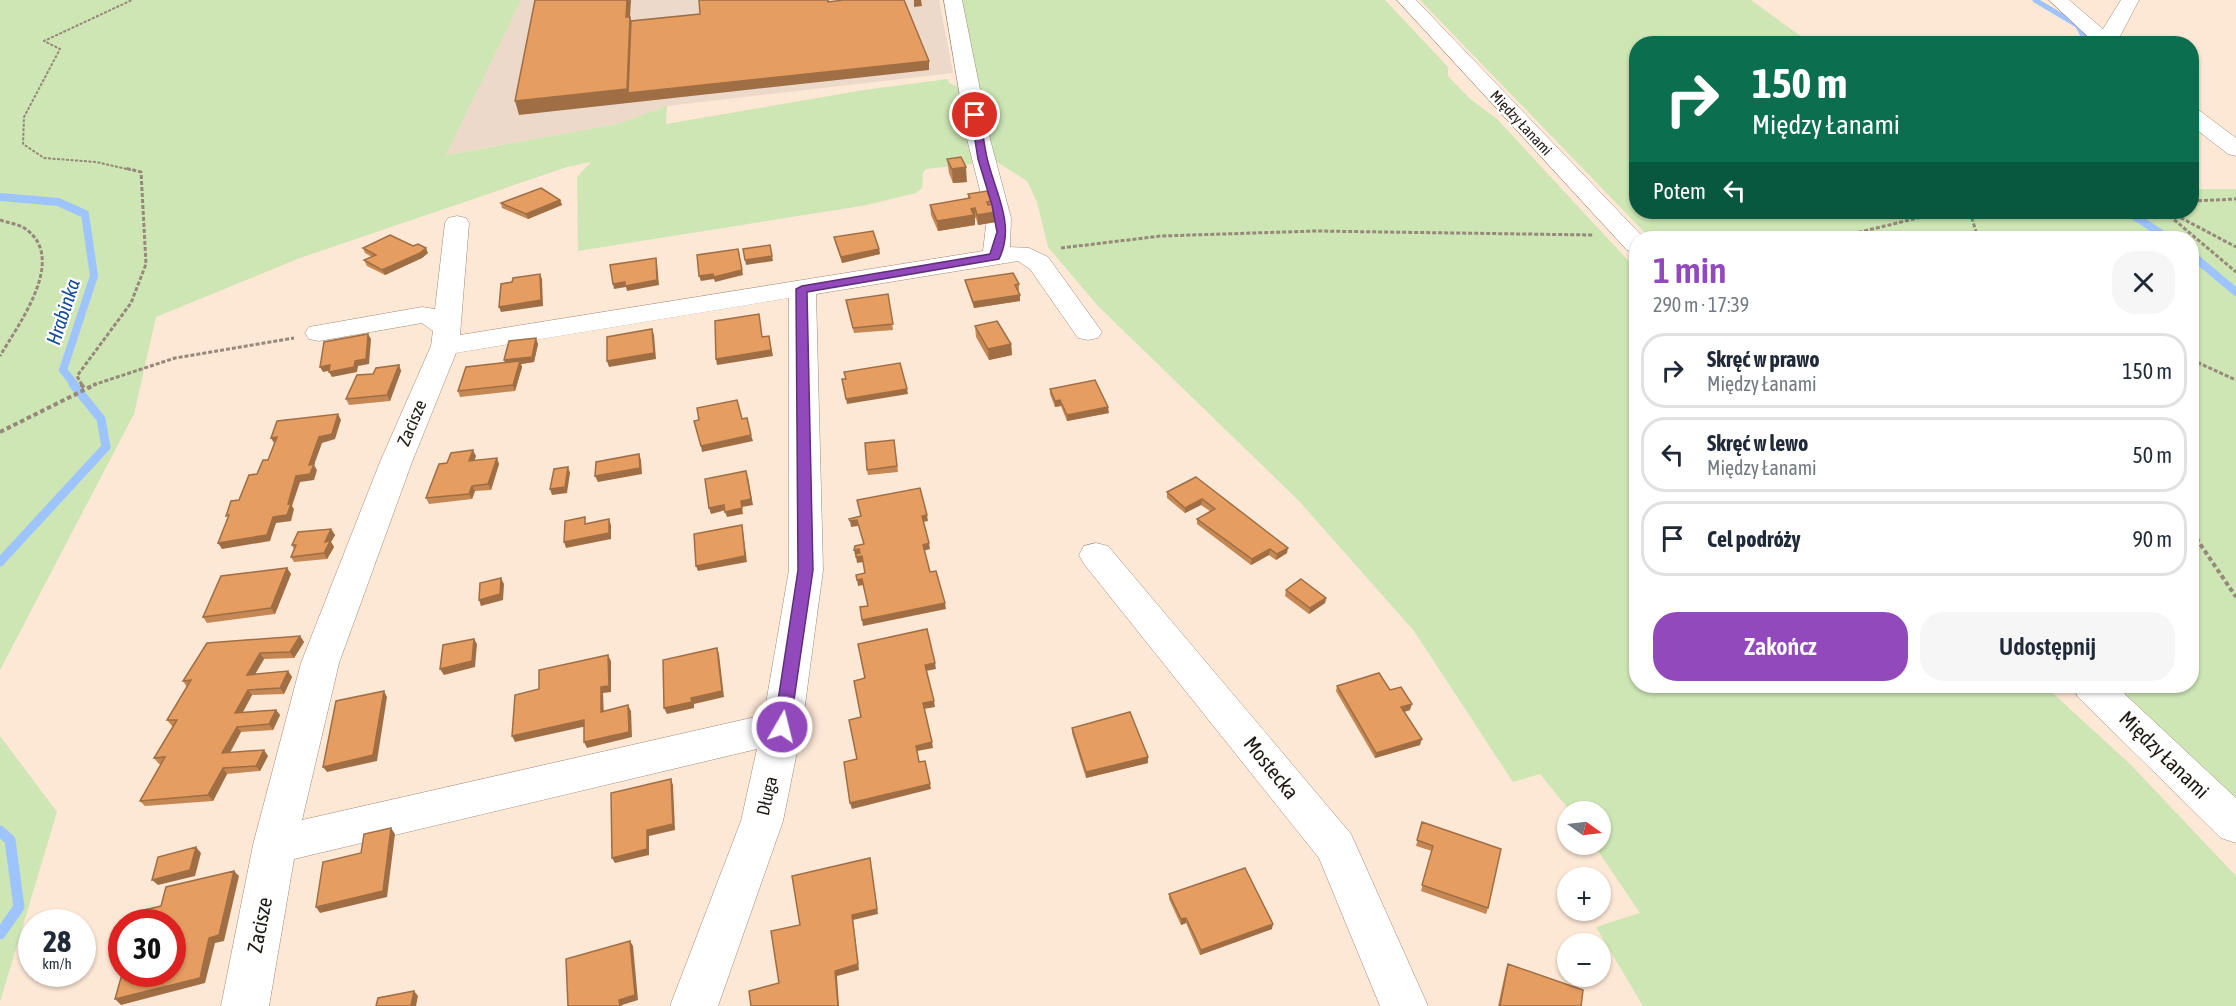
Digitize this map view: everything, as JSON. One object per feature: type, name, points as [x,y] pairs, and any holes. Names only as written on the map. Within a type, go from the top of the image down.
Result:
[{"type":"street","points":[[953,0],[983,159],[997,205],[1007,255]]},
{"type":"street","name":"Między Łanami","points":[[1406,0],[1629,237]]},
{"type":"street","points":[[2058,0],[2099,36]]},
{"type":"street","points":[[2109,36],[2130,0]]},
{"type":"street","points":[[2199,121],[2236,149]]},
{"type":"street","name":"Zacisze","points":[[245,1006],[275,845],[320,663],[445,337],[457,223]]},
{"type":"street","points":[[319,333],[422,315],[435,317],[445,337],[802,289],[1007,255],[1032,257],[1039,263],[1088,332]]},
{"type":"street","name":"Długa","points":[[694,1006],[762,821],[782,727],[806,570],[802,289]]},
{"type":"street","name":"Mostecka","points":[[1096,555],[1336,847],[1404,1006]]},
{"type":"street","name":"Między Łanami","points":[[2099,693],[2236,825]]},
{"type":"street","points":[[275,845],[782,727]]},
{"type":"path","points":[[84,388],[77,376],[131,303],[146,264],[141,172],[96,162],[44,158],[23,144],[24,117],[60,49],[44,41],[93,16],[132,0]]},
{"type":"path","points":[[2199,201],[2236,199]]},
{"type":"path","points":[[1864,231],[1914,219]]},
{"type":"path","points":[[2175,219],[2189,231]]},
{"type":"path","points":[[2181,219],[2236,247]]},
{"type":"path","points":[[0,220],[20,224],[35,238],[45,256],[40,286],[0,356]]},
{"type":"path","points":[[1007,255],[1161,236],[1304,231],[1629,240]]},
{"type":"path","points":[[2199,240],[2236,272]]},
{"type":"path","points":[[0,432],[64,395],[161,361],[319,333]]},
{"type":"path","points":[[2199,363],[2236,380]]},
{"type":"path","points":[[2199,542],[2236,597]]},
{"type":"shaded area","points":[[521,0],[939,0],[953,73],[667,106],[617,124],[445,155]]},
{"type":"green space","points":[[0,0],[521,0],[446,155],[617,124],[667,106],[666,124],[864,90],[948,79],[949,83],[965,90],[972,164],[926,169],[923,173],[922,188],[916,193],[867,205],[578,251],[577,177],[591,162],[567,167],[300,258],[156,317],[134,414],[0,670]]},
{"type":"green space","points":[[959,0],[1385,0],[1448,67],[1448,76],[1469,98],[1497,119],[1629,261],[1629,693],[2053,693],[2131,765],[2236,876],[2236,1006],[1643,1006],[1611,952],[1611,933],[1600,933],[1596,927],[1640,913],[1601,855],[1611,855],[1611,801],[1562,801],[1540,774],[1513,782],[1414,631],[1299,501],[1098,306],[1048,247],[1037,202],[1027,181],[991,158]]},
{"type":"green space","points":[[1420,0],[1751,0],[1800,36],[1629,36],[1629,216]]},
{"type":"green space","points":[[2199,189],[2236,189],[2236,800],[2124,693],[2199,693],[2199,231],[1643,231],[1632,219],[2199,219]]},
{"type":"green space","points":[[0,736],[57,812],[28,909],[18,909],[18,942],[0,1002]]},
{"type":"building","points":[[535,0],[627,0],[626,17],[630,17],[627,89],[515,101]]},
{"type":"building","points":[[699,0],[828,0],[828,2],[904,0],[929,61],[628,93],[631,21],[700,14]]},
{"type":"building","points":[[961,157],[966,167],[952,169],[947,159]]},
{"type":"building","points":[[541,188],[560,200],[526,214],[501,203]]},
{"type":"building","points":[[987,191],[991,201],[987,202],[988,205],[992,204],[995,212],[977,215],[975,208],[971,209],[974,215],[937,221],[930,205],[970,198],[968,194]]},
{"type":"building","points":[[873,231],[879,249],[841,257],[834,237]]},
{"type":"building","points":[[390,235],[413,246],[418,244],[426,248],[382,270],[364,260],[376,255],[363,248]]},
{"type":"building","points":[[770,245],[772,256],[745,260],[743,249]]},
{"type":"building","points":[[738,249],[742,270],[714,277],[713,274],[699,276],[697,255]]},
{"type":"building","points":[[656,258],[657,280],[625,286],[625,282],[613,284],[610,265]]},
{"type":"building","points":[[1013,273],[1019,284],[1015,285],[1020,295],[973,302],[965,280]]},
{"type":"building","points":[[540,274],[541,300],[499,307],[501,284],[512,282],[513,278]]},
{"type":"building","points":[[888,294],[893,324],[853,328],[846,300]]},
{"type":"building","points":[[759,314],[762,337],[769,336],[771,350],[716,359],[715,321]]},
{"type":"building","points":[[997,321],[1011,344],[988,349],[975,326]]},
{"type":"building","points":[[652,329],[654,353],[607,361],[607,337]]},
{"type":"building","points":[[368,334],[366,359],[355,361],[354,367],[329,372],[330,365],[320,367],[324,342]]},
{"type":"building","points":[[536,338],[532,357],[504,360],[509,341]]},
{"type":"building","points":[[520,361],[513,385],[458,391],[466,367]]},
{"type":"building","points":[[900,363],[907,389],[846,399],[842,379],[846,379],[844,372]]},
{"type":"building","points":[[399,365],[387,395],[346,399],[357,375],[373,374],[376,368]]},
{"type":"building","points":[[1095,380],[1108,407],[1067,415],[1060,400],[1055,401],[1050,389]]},
{"type":"building","points":[[737,400],[742,419],[747,418],[751,435],[701,446],[694,421],[699,420],[697,408]]},
{"type":"building","points":[[338,414],[332,434],[319,437],[309,465],[314,464],[310,474],[296,476],[287,515],[273,517],[267,535],[218,543],[229,515],[226,516],[231,501],[239,500],[249,475],[257,474],[263,460],[268,460],[277,437],[271,438],[277,421]]},
{"type":"building","points":[[894,440],[897,466],[867,470],[865,443]]},
{"type":"building","points":[[473,450],[469,461],[497,458],[488,484],[472,486],[469,494],[426,498],[439,464],[447,463],[451,453]]},
{"type":"building","points":[[639,454],[640,468],[595,476],[596,462]]},
{"type":"building","points":[[568,467],[565,487],[550,489],[554,469]]},
{"type":"building","points":[[746,471],[751,499],[741,501],[742,508],[725,512],[724,505],[709,508],[705,479]]},
{"type":"building","points":[[1196,477],[1288,548],[1277,554],[1270,549],[1252,559],[1197,519],[1215,509],[1202,499],[1185,508],[1167,492]]},
{"type":"building","points":[[920,488],[927,515],[922,516],[929,543],[923,545],[930,572],[936,571],[945,603],[862,620],[860,607],[868,606],[862,579],[857,580],[856,575],[865,573],[862,556],[856,557],[856,554],[860,553],[859,549],[854,550],[855,546],[864,544],[857,520],[850,521],[849,519],[861,516],[857,500]]},
{"type":"building","points":[[585,517],[585,524],[609,519],[609,533],[564,542],[565,521]]},
{"type":"building","points":[[742,525],[745,556],[696,566],[694,534]]},
{"type":"building","points":[[331,529],[325,542],[330,541],[324,553],[291,557],[296,545],[292,545],[298,532]]},
{"type":"building","points":[[287,568],[271,608],[203,617],[221,576]]},
{"type":"building","points":[[501,578],[500,594],[479,600],[480,583]]},
{"type":"building","points":[[1301,579],[1326,598],[1310,608],[1286,590]]},
{"type":"building","points":[[927,629],[935,663],[925,665],[934,701],[923,703],[932,742],[916,746],[919,762],[925,761],[930,784],[850,803],[844,762],[857,759],[849,720],[861,717],[854,681],[865,678],[858,644]]},
{"type":"building","points":[[300,636],[290,652],[260,653],[247,675],[288,671],[280,688],[248,690],[235,713],[276,710],[269,724],[237,727],[222,753],[264,750],[256,766],[223,768],[208,795],[140,801],[165,757],[154,758],[177,720],[167,720],[191,680],[183,681],[207,643]]},
{"type":"building","points":[[474,639],[472,661],[440,669],[443,645]]},
{"type":"building","points":[[717,648],[722,691],[691,698],[692,702],[664,708],[663,660]]},
{"type":"building","points":[[608,655],[609,686],[601,687],[601,712],[628,705],[629,732],[584,742],[584,720],[512,736],[515,695],[539,689],[539,670]]},
{"type":"building","points":[[1379,673],[1390,690],[1401,687],[1412,704],[1401,707],[1422,739],[1376,753],[1337,686]]},
{"type":"building","points":[[384,691],[373,755],[323,767],[336,701]]},
{"type":"building","points":[[1130,712],[1148,757],[1086,772],[1072,728]]},
{"type":"building","points":[[671,779],[673,824],[647,830],[647,849],[612,858],[611,793]]},
{"type":"building","points":[[1422,822],[1501,849],[1488,908],[1422,885],[1433,846],[1417,840]]},
{"type":"building","points":[[391,828],[383,891],[316,907],[323,862],[361,853],[364,834]]},
{"type":"building","points":[[196,847],[190,870],[152,880],[158,857]]},
{"type":"building","points":[[870,858],[877,909],[852,915],[858,964],[835,971],[838,1006],[751,1006],[749,991],[779,983],[771,931],[800,925],[792,876]]},
{"type":"building","points":[[1245,868],[1273,924],[1201,950],[1186,918],[1181,919],[1169,894]]},
{"type":"building","points":[[234,871],[219,935],[209,938],[200,978],[186,981],[186,909],[148,909],[161,906],[166,887]]},
{"type":"building","points":[[630,941],[635,995],[619,1000],[620,1006],[568,1006],[566,959]]},
{"type":"building","points":[[1508,964],[1557,981],[1557,987],[1574,987],[1583,990],[1581,1006],[1500,1006]]},
{"type":"building","points":[[118,987],[164,987],[115,999]]},
{"type":"building","points":[[414,991],[411,1006],[376,1006],[378,998]]},
{"type":"waterway","points":[[2035,0],[2077,25],[2083,36]]},
{"type":"waterway","name":"Hrabinka","points":[[0,197],[58,202],[85,214],[94,276],[63,370],[75,385]]},
{"type":"waterway","points":[[2139,219],[2157,231]]},
{"type":"waterway","points":[[2199,261],[2236,292]]},
{"type":"waterway","name":"Hrabinka","points":[[0,562],[106,447],[101,419],[73,384]]},
{"type":"waterway","name":"Hrabinka","points":[[0,831],[10,840],[19,907],[0,934]]},
{"type":"route","points":[[782,727],[806,570],[802,289],[995,257],[1002,232],[997,205],[983,159],[975,115]]}]
